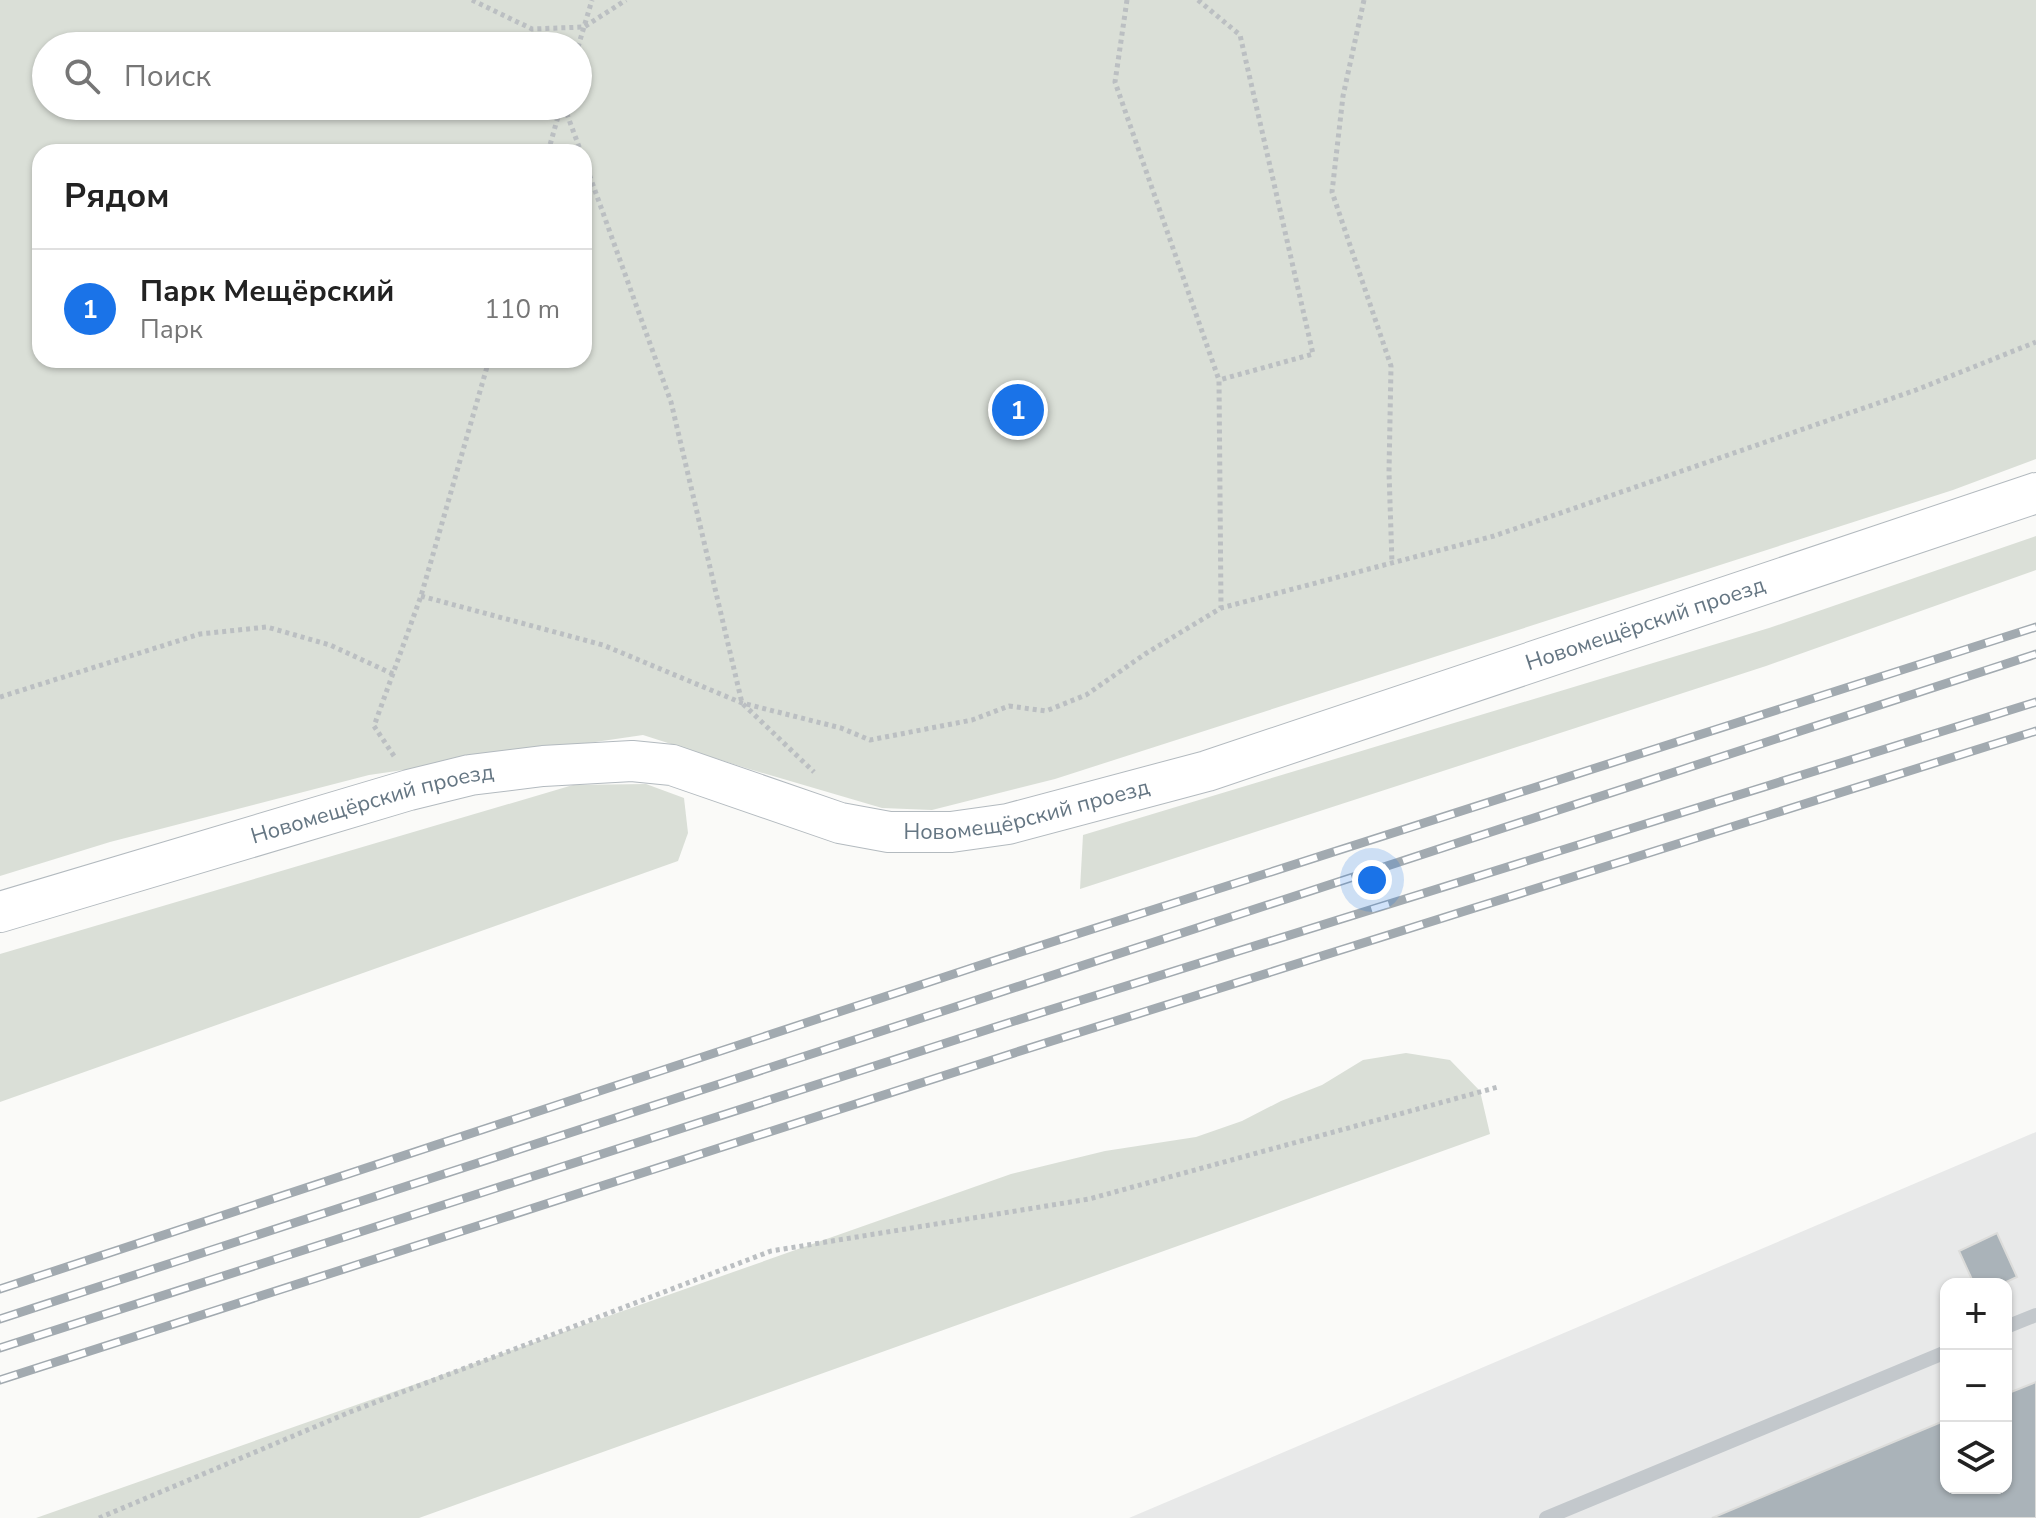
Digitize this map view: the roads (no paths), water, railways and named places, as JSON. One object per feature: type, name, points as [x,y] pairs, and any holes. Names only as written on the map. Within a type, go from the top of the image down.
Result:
[{"type":"street","name":"Новомещёрский проезд","points":[[0,912],[409,790],[470,775],[543,766],[632,761],[672,765],[840,823],[889,832],[951,832],[1008,824],[1207,771],[2036,493]]},
{"type":"lane","points":[[2012,1325],[2036,1315]]},
{"type":"lane","points":[[1546,1518],[1940,1354]]},
{"type":"railway","points":[[0,1289],[996,960],[2036,627]]},
{"type":"railway","points":[[0,1319],[2036,654]]},
{"type":"railway","points":[[0,1348],[1008,1023],[2036,702]]},
{"type":"railway","points":[[0,1380],[1017,1052],[2036,731]]},
{"type":"place","name":"Парк Мещёрский","points":[[1018,410]]}]
